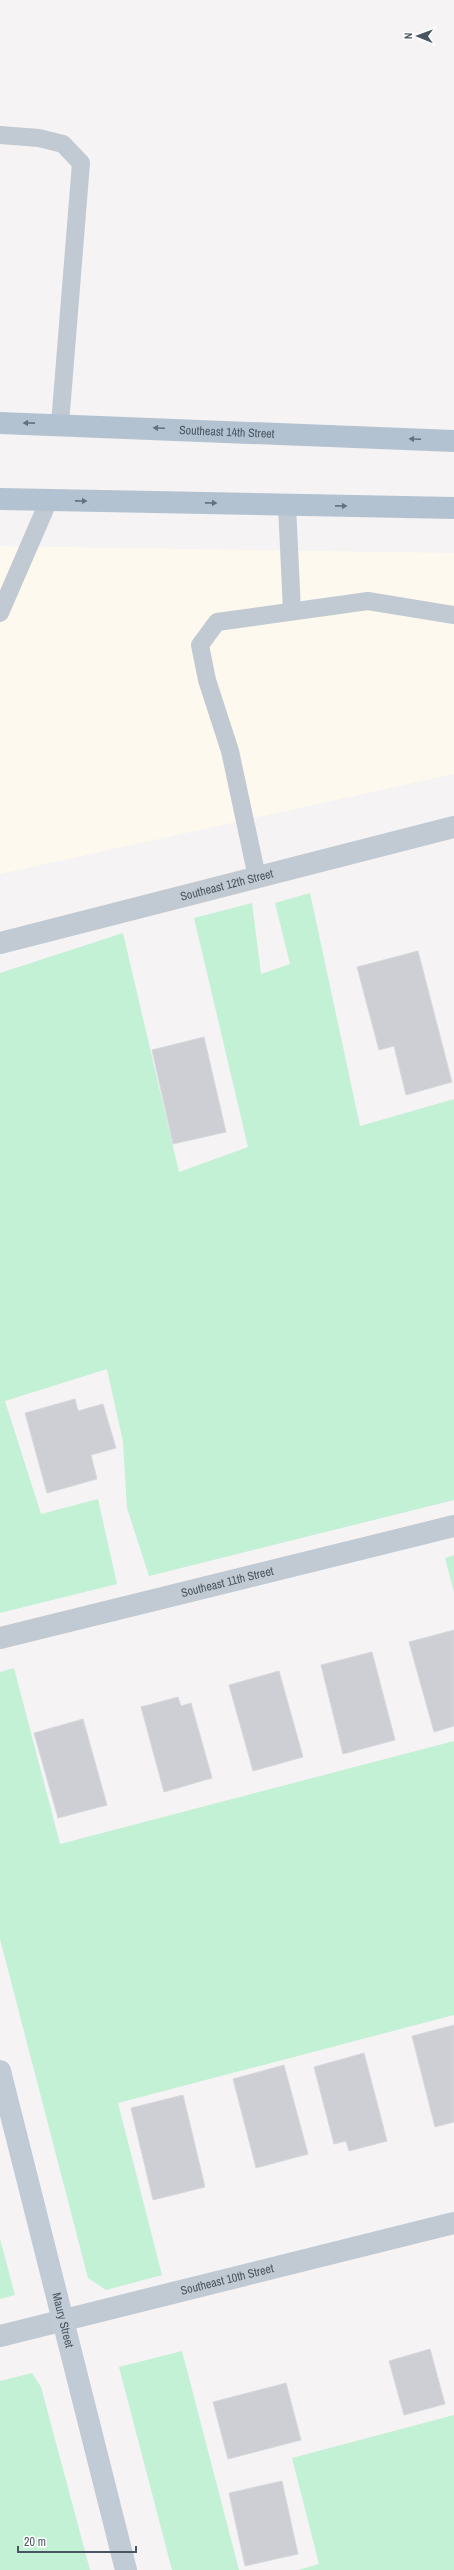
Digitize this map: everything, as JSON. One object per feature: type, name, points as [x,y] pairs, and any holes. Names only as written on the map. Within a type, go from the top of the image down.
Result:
[{"type":"main road","name":"Southeast 14th Street","points":[[0,423],[60,424],[454,441]]},
{"type":"main road","points":[[0,499],[454,508]]},
{"type":"main road","name":"Maury Street","points":[[0,2071],[126,2570]]},
{"type":"street","name":"Southeast 12th Street","points":[[1,941],[454,827]]},
{"type":"street","name":"Southeast 11th Street","points":[[0,1638],[454,1526]]},
{"type":"street","name":"Southeast 10th Street","points":[[0,2336],[454,2223]]},
{"type":"lane","points":[[0,135],[39,138],[63,144],[80,163],[60,424]]},
{"type":"lane","points":[[0,613],[49,500]]},
{"type":"lane","points":[[287,505],[292,611]]},
{"type":"lane","points":[[257,877],[230,750],[207,680],[200,645],[217,622],[368,601],[454,615]]},
{"type":"shaded area","points":[[0,546],[454,553],[454,774],[0,874]]},
{"type":"green space","points":[[310,893],[360,1126],[454,1099],[454,1500],[149,1576],[127,1508],[123,1442],[107,1369],[5,1401],[41,1514],[98,1499],[117,1584],[0,1613],[0,973],[123,933],[179,1172],[248,1147],[194,918],[252,903],[261,974],[290,964],[275,903]]},
{"type":"green space","points":[[454,1555],[454,1592],[445,1558]]},
{"type":"green space","points":[[14,1668],[60,1844],[454,1741],[454,2015],[118,2103],[162,2275],[106,2290],[88,2278],[0,1939],[0,1672]]},
{"type":"green space","points":[[0,2239],[15,2295],[0,2299]]},
{"type":"green space","points":[[182,2351],[239,2570],[172,2570],[119,2367]]},
{"type":"green space","points":[[32,2373],[41,2387],[90,2570],[0,2570],[0,2381]]},
{"type":"green space","points":[[454,2415],[454,2570],[298,2570],[319,2564],[292,2458]]},
{"type":"building","points":[[418,951],[452,1082],[406,1095],[394,1046],[379,1050],[357,967]]},
{"type":"building","points":[[204,1037],[226,1132],[173,1144],[152,1050]]},
{"type":"building","points":[[75,1399],[78,1411],[103,1404],[116,1448],[91,1455],[97,1479],[47,1493],[25,1413]]},
{"type":"building","points":[[454,1630],[454,1726],[434,1732],[409,1642]]},
{"type":"building","points":[[372,1652],[395,1740],[343,1754],[321,1665]]},
{"type":"building","points":[[279,1671],[303,1757],[253,1771],[229,1685]]},
{"type":"building","points":[[178,1697],[181,1706],[191,1703],[212,1778],[164,1792],[141,1707]]},
{"type":"building","points":[[83,1719],[107,1805],[58,1818],[34,1733]]},
{"type":"building","points":[[454,2025],[454,2122],[435,2127],[412,2036]]},
{"type":"building","points":[[364,2053],[387,2141],[349,2151],[346,2141],[334,2144],[314,2067]]},
{"type":"building","points":[[284,2065],[308,2154],[256,2168],[233,2079]]},
{"type":"building","points":[[183,2095],[205,2187],[153,2200],[131,2108]]},
{"type":"building","points":[[430,2349],[445,2404],[404,2415],[389,2361]]},
{"type":"building","points":[[286,2383],[301,2440],[228,2459],[213,2402]]},
{"type":"building","points":[[282,2481],[298,2554],[245,2566],[229,2493]]}]
